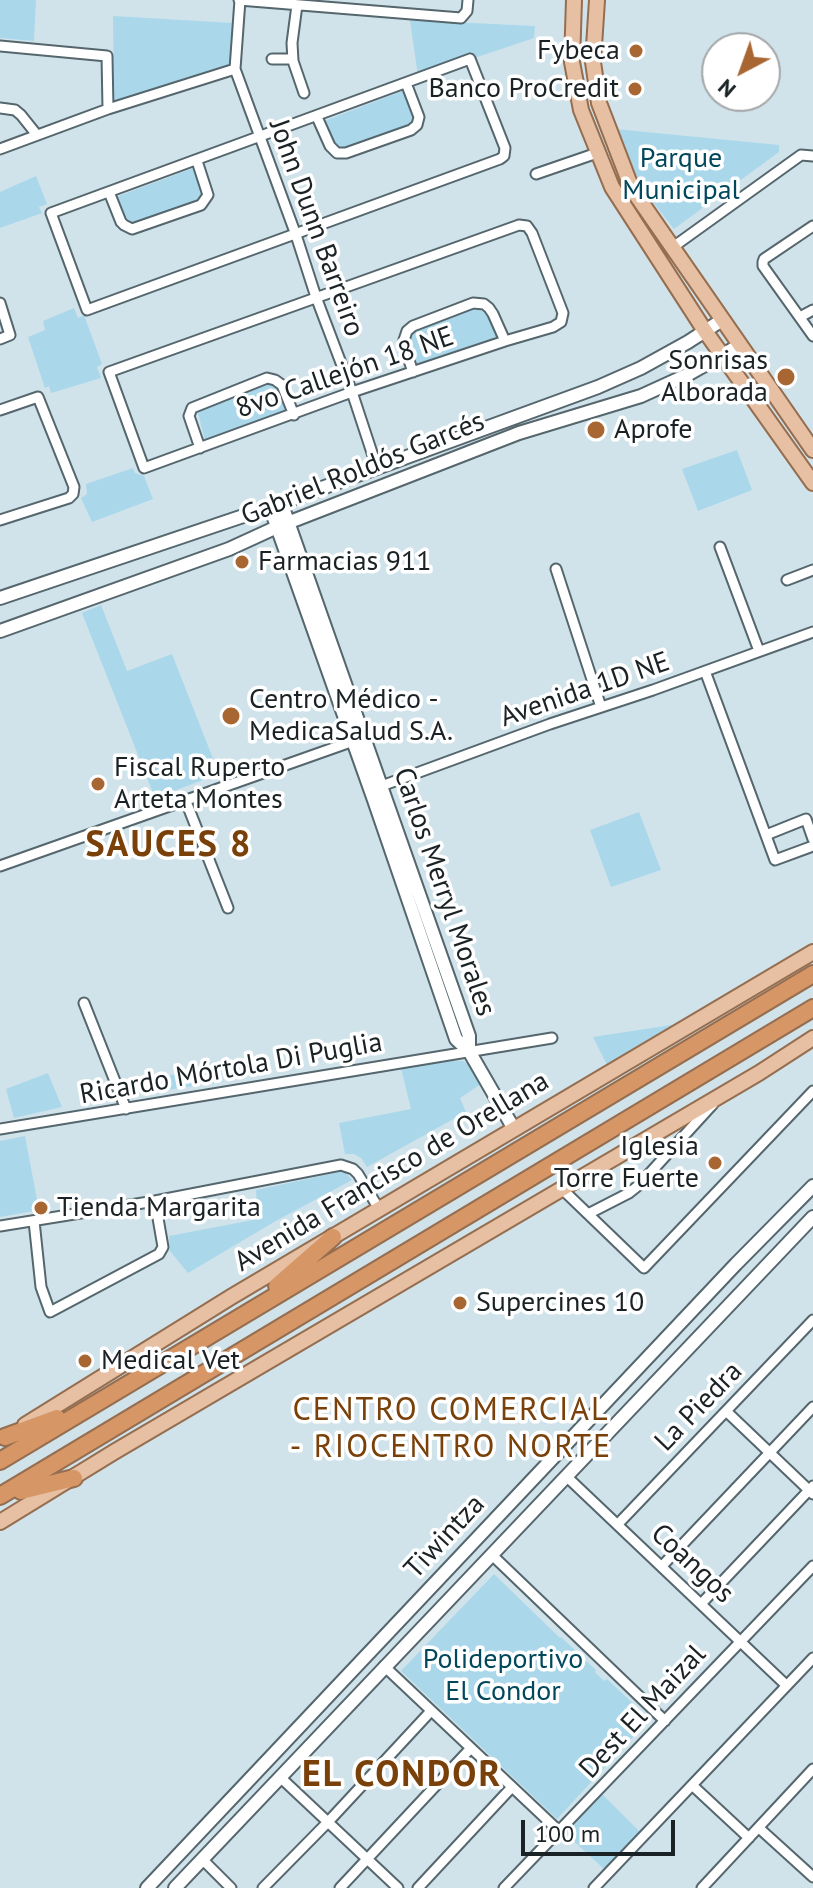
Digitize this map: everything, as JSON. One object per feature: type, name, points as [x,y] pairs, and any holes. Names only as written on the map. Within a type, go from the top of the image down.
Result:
[{"type":"highway","name":"Avenida Francisco de Orellana","points":[[0,1461],[813,974]]},
{"type":"highway","points":[[0,1497],[813,1008]]},
{"type":"highway","points":[[242,1316],[333,1237]]},
{"type":"highway","points":[[3,1438],[85,1409]]},
{"type":"highway","points":[[0,1497],[74,1478]]},
{"type":"main road","points":[[574,0],[572,62],[581,110],[612,187],[705,331],[813,483]]},
{"type":"main road","points":[[597,0],[593,62],[599,103],[632,189],[813,450]]},
{"type":"main road","name":"Avenida Francisco de Orellana","points":[[3,1438],[231,1297],[813,952]]},
{"type":"main road","points":[[0,1522],[811,1043]]},
{"type":"street","points":[[240,0],[461,18],[466,14],[468,0]]},
{"type":"street","name":"John Dunn Barreiro","points":[[240,0],[235,69],[377,468]]},
{"type":"street","points":[[297,5],[293,59],[304,93]]},
{"type":"street","points":[[0,46],[107,56],[108,109]]},
{"type":"street","points":[[272,59],[293,59]]},
{"type":"street","points":[[470,59],[505,148],[504,156],[87,310],[51,213],[406,83],[470,59]]},
{"type":"street","points":[[0,149],[108,109],[235,69]]},
{"type":"street","points":[[317,117],[330,146],[341,154],[411,130],[417,125],[419,117],[406,83]]},
{"type":"street","points":[[0,108],[15,110],[37,135]]},
{"type":"street","points":[[536,174],[597,153]]},
{"type":"street","points":[[673,247],[801,155],[813,156]]},
{"type":"street","points":[[109,192],[121,222],[132,229],[201,205],[208,195],[197,161]]},
{"type":"street","name":"8vo Callejón 18 NE","points":[[519,225],[527,226],[532,233],[563,313],[561,322],[553,327],[352,392],[144,468],[109,372],[316,297],[519,225]]},
{"type":"street","points":[[813,226],[763,262],[813,336]]},
{"type":"street","points":[[0,303],[5,337]]},
{"type":"street","points":[[413,372],[403,343],[407,331],[473,303],[489,308],[505,341]]},
{"type":"street","points":[[800,317],[813,310]]},
{"type":"street","name":"Gabriel Roldós Garcés","points":[[0,598],[276,504],[598,387],[641,368],[722,320]]},
{"type":"street","name":"Gabriel Roldós Garcés","points":[[0,631],[229,549],[519,433],[641,396],[740,345]]},
{"type":"street","points":[[200,448],[189,416],[192,408],[267,378],[282,385],[294,415]]},
{"type":"street","points":[[0,410],[38,397],[74,487],[69,498],[0,520]]},
{"type":"street","name":"Carlos Merryl Morales","points":[[276,504],[376,788],[456,1039],[469,1051],[514,1129]]},
{"type":"street","points":[[720,547],[759,651]]},
{"type":"street","points":[[556,569],[601,707]]},
{"type":"street","points":[[787,580],[813,570]]},
{"type":"street","points":[[811,633],[813,646]]},
{"type":"street","name":"Avenida 1D NE","points":[[376,788],[811,633]]},
{"type":"street","points":[[705,671],[775,860],[813,846]]},
{"type":"street","points":[[0,866],[358,739]]},
{"type":"street","points":[[185,799],[228,908]]},
{"type":"street","points":[[766,835],[806,819],[813,839]]},
{"type":"street","points":[[84,1003],[126,1109]]},
{"type":"street","name":"Ricardo Mórtola Di Puglia","points":[[0,1129],[552,1038]]},
{"type":"street","points":[[561,1188],[644,1268],[813,1091]]},
{"type":"street","points":[[588,1214],[639,1185],[722,1094]]},
{"type":"street","points":[[0,1226],[155,1201],[341,1165],[358,1174],[379,1209]]},
{"type":"street","name":"Tiwintza","points":[[147,1888],[813,1186]]},
{"type":"street","points":[[34,1221],[41,1287],[50,1312],[159,1254],[163,1247],[155,1201]]},
{"type":"street","name":"Tiwintza","points":[[175,1888],[813,1217]]},
{"type":"street","name":"La Piedra","points":[[618,1524],[811,1326]]},
{"type":"street","points":[[662,1566],[813,1407]]},
{"type":"street","points":[[701,1604],[812,1490],[726,1411]]},
{"type":"street","name":"Coangos","points":[[566,1476],[786,1685]]},
{"type":"street","points":[[491,1554],[665,1721]]},
{"type":"street","name":"Dest El Maizal","points":[[504,1888],[813,1566]]},
{"type":"street","points":[[594,1888],[813,1658]]},
{"type":"street","points":[[384,1666],[560,1832]]},
{"type":"street","points":[[340,1683],[355,1697]]},
{"type":"street","points":[[263,1888],[431,1711]]},
{"type":"street","points":[[340,1888],[471,1748]]},
{"type":"street","points":[[705,1887],[812,1772]]},
{"type":"street","points":[[280,1777],[398,1888]]},
{"type":"street","points":[[692,1785],[749,1838]]},
{"type":"street","points":[[418,1888],[512,1787]]},
{"type":"street","points":[[759,1828],[813,1877]]},
{"type":"street","points":[[202,1859],[231,1888]]},
{"type":"green space","points":[[0,0],[36,0],[34,41],[0,38]]},
{"type":"green space","points":[[113,16],[233,23],[229,66],[114,102]]},
{"type":"green space","points":[[410,20],[535,26],[534,38],[418,77]]},
{"type":"green space","points":[[405,90],[415,114],[410,126],[341,149],[331,142],[324,121]]},
{"type":"green space","name":"Parque Municipal","points":[[615,129],[779,145],[779,152],[674,229],[633,171]]},
{"type":"green space","points":[[196,167],[204,197],[200,200],[136,223],[125,219],[116,197]]},
{"type":"green space","points":[[36,176],[47,204],[39,207],[42,213],[0,228],[0,192]]},
{"type":"green space","points":[[74,308],[78,318],[84,315],[102,364],[97,367],[101,378],[51,393],[49,386],[45,388],[28,337],[45,330],[43,321]]},
{"type":"green space","points":[[476,308],[488,315],[498,338],[418,367],[408,341],[413,331]]},
{"type":"green space","points":[[267,381],[279,389],[287,411],[205,441],[198,413],[201,406]]},
{"type":"green space","points":[[737,450],[752,490],[698,511],[682,469]]},
{"type":"green space","points":[[133,468],[135,473],[144,476],[153,499],[92,522],[81,498],[87,494],[86,484]]},
{"type":"green space","points":[[101,605],[127,671],[172,654],[219,774],[155,798],[82,613]]},
{"type":"green space","points":[[639,812],[661,870],[611,887],[590,830]]},
{"type":"green space","points":[[691,1022],[607,1065],[593,1037]]},
{"type":"green space","points":[[216,1061],[223,1082],[166,1090],[162,1078]]},
{"type":"green space","points":[[463,1061],[472,1066],[481,1084],[460,1098],[466,1112],[367,1167],[361,1158],[345,1154],[339,1123],[411,1109],[401,1068]]},
{"type":"green space","points":[[48,1073],[62,1107],[14,1118],[6,1089]]},
{"type":"green space","points":[[25,1136],[39,1210],[0,1217],[0,1141]]},
{"type":"green space","points":[[346,1173],[352,1180],[188,1273],[170,1251],[169,1236],[258,1219],[256,1190]]},
{"type":"green space","name":"Polideportivo El Condor","points":[[494,1574],[604,1681],[607,1679],[641,1711],[639,1714],[647,1722],[557,1819],[401,1671]]},
{"type":"green space","points":[[601,1793],[641,1833],[605,1870],[564,1832]]},
{"type":"place","name":"Fybeca","points":[[636,51]]},
{"type":"place","name":"Banco ProCredit","points":[[635,89]]},
{"type":"place","name":"Sonrisas Alborada","points":[[786,377]]},
{"type":"place","name":"Aprofe","points":[[596,430]]},
{"type":"place","name":"Farmacias 911","points":[[242,562]]},
{"type":"place","name":"Centro Médico - MedicaSalud S.A.","points":[[231,716]]},
{"type":"place","name":"Fiscal Ruperto Arteta Montes","points":[[98,784]]},
{"type":"place","name":"Iglesia Torre Fuerte","points":[[715,1163]]},
{"type":"place","name":"Tienda Margarita","points":[[41,1208]]},
{"type":"place","name":"Supercines 10","points":[[460,1303]]},
{"type":"place","name":"Medical Vet","points":[[85,1361]]},
{"type":"district","name":"SAUCES 8","points":[[169,846]]},
{"type":"district","name":"CENTRO COMERCIAL - RIOCENTRO NORTE","points":[[451,1430]]},
{"type":"district","name":"EL CONDOR","points":[[402,1776]]}]
